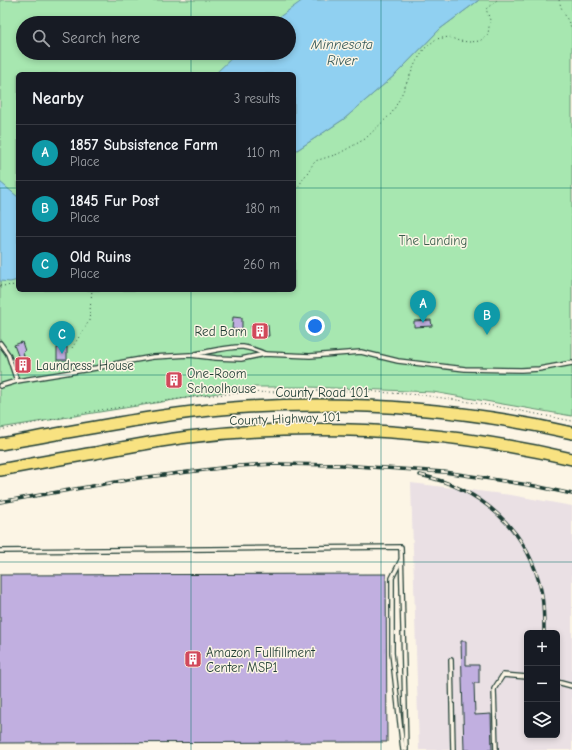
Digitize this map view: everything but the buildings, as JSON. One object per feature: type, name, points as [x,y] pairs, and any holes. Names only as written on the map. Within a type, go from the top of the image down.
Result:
[{"type":"main road","name":"County Road 101","points":[[0,444],[158,417],[232,408],[306,405],[367,406],[440,411],[513,421],[572,433]]},
{"type":"main road","name":"County Highway 101","points":[[0,470],[169,440],[292,430],[368,431],[442,436],[500,444],[572,458]]},
{"type":"lane","points":[[0,343],[8,354],[17,381]]},
{"type":"lane","points":[[0,386],[17,381],[153,357],[190,355],[236,347],[244,347],[265,354]]},
{"type":"lane","points":[[190,355],[241,359],[265,354],[310,356],[361,352],[398,361],[465,369],[534,370],[572,363]]},
{"type":"lane","points":[[0,551],[401,546],[405,750]]},
{"type":"lane","points":[[402,559],[392,578],[392,652],[405,750]]},
{"type":"lane","points":[[451,660],[452,750]]},
{"type":"lane","points":[[496,750],[494,689],[503,675],[524,677]]},
{"type":"lane","points":[[560,683],[572,686]]},
{"type":"path","points":[[296,190],[315,161],[338,154],[365,139],[392,113],[414,64],[424,49],[436,39],[449,37],[465,41],[480,41],[488,34],[490,20],[486,9],[497,0]]},
{"type":"path","points":[[559,0],[572,29]]},
{"type":"path","points":[[0,286],[16,285]]},
{"type":"path","points":[[72,348],[89,321],[92,292]]},
{"type":"shaded area","points":[[411,483],[511,495],[572,506],[572,750],[419,750]]},
{"type":"green space","points":[[0,0],[321,0],[296,18],[296,16],[16,16],[16,60],[233,60],[218,72],[16,72],[16,205],[0,210]]},
{"type":"green space","name":"The Landing","points":[[479,0],[572,0],[572,416],[433,392],[309,387],[255,387],[0,428],[0,279],[16,278],[16,292],[296,292],[296,151],[344,119],[396,74],[440,29]]},
{"type":"water","name":"Minnesota River","points":[[303,0],[479,0],[440,29],[396,74],[344,119],[296,151],[296,72],[217,72],[230,60],[296,60],[296,16],[281,16]]},
{"type":"water","points":[[0,182],[16,195],[16,280],[10,282],[0,281]]},
{"type":"railway","points":[[0,502],[139,478],[237,466],[275,464],[341,465],[444,472],[535,486],[572,494]]},
{"type":"railway","points":[[420,475],[442,481],[481,501],[498,514],[513,530],[525,548],[535,568],[542,595],[544,630]]},
{"type":"place","name":"1857 Subsistence Farm","points":[[423,323]]},
{"type":"place","name":"Red Barn","points":[[260,331]]},
{"type":"place","name":"1845 Fur Post","points":[[487,335]]},
{"type":"place","name":"Old Ruins","points":[[62,354]]},
{"type":"place","name":"Laundress' House","points":[[23,365]]},
{"type":"place","name":"One-Room Schoolhouse","points":[[174,380]]},
{"type":"place","name":"Amazon Fullfillment Center MSP1","points":[[193,659]]}]
